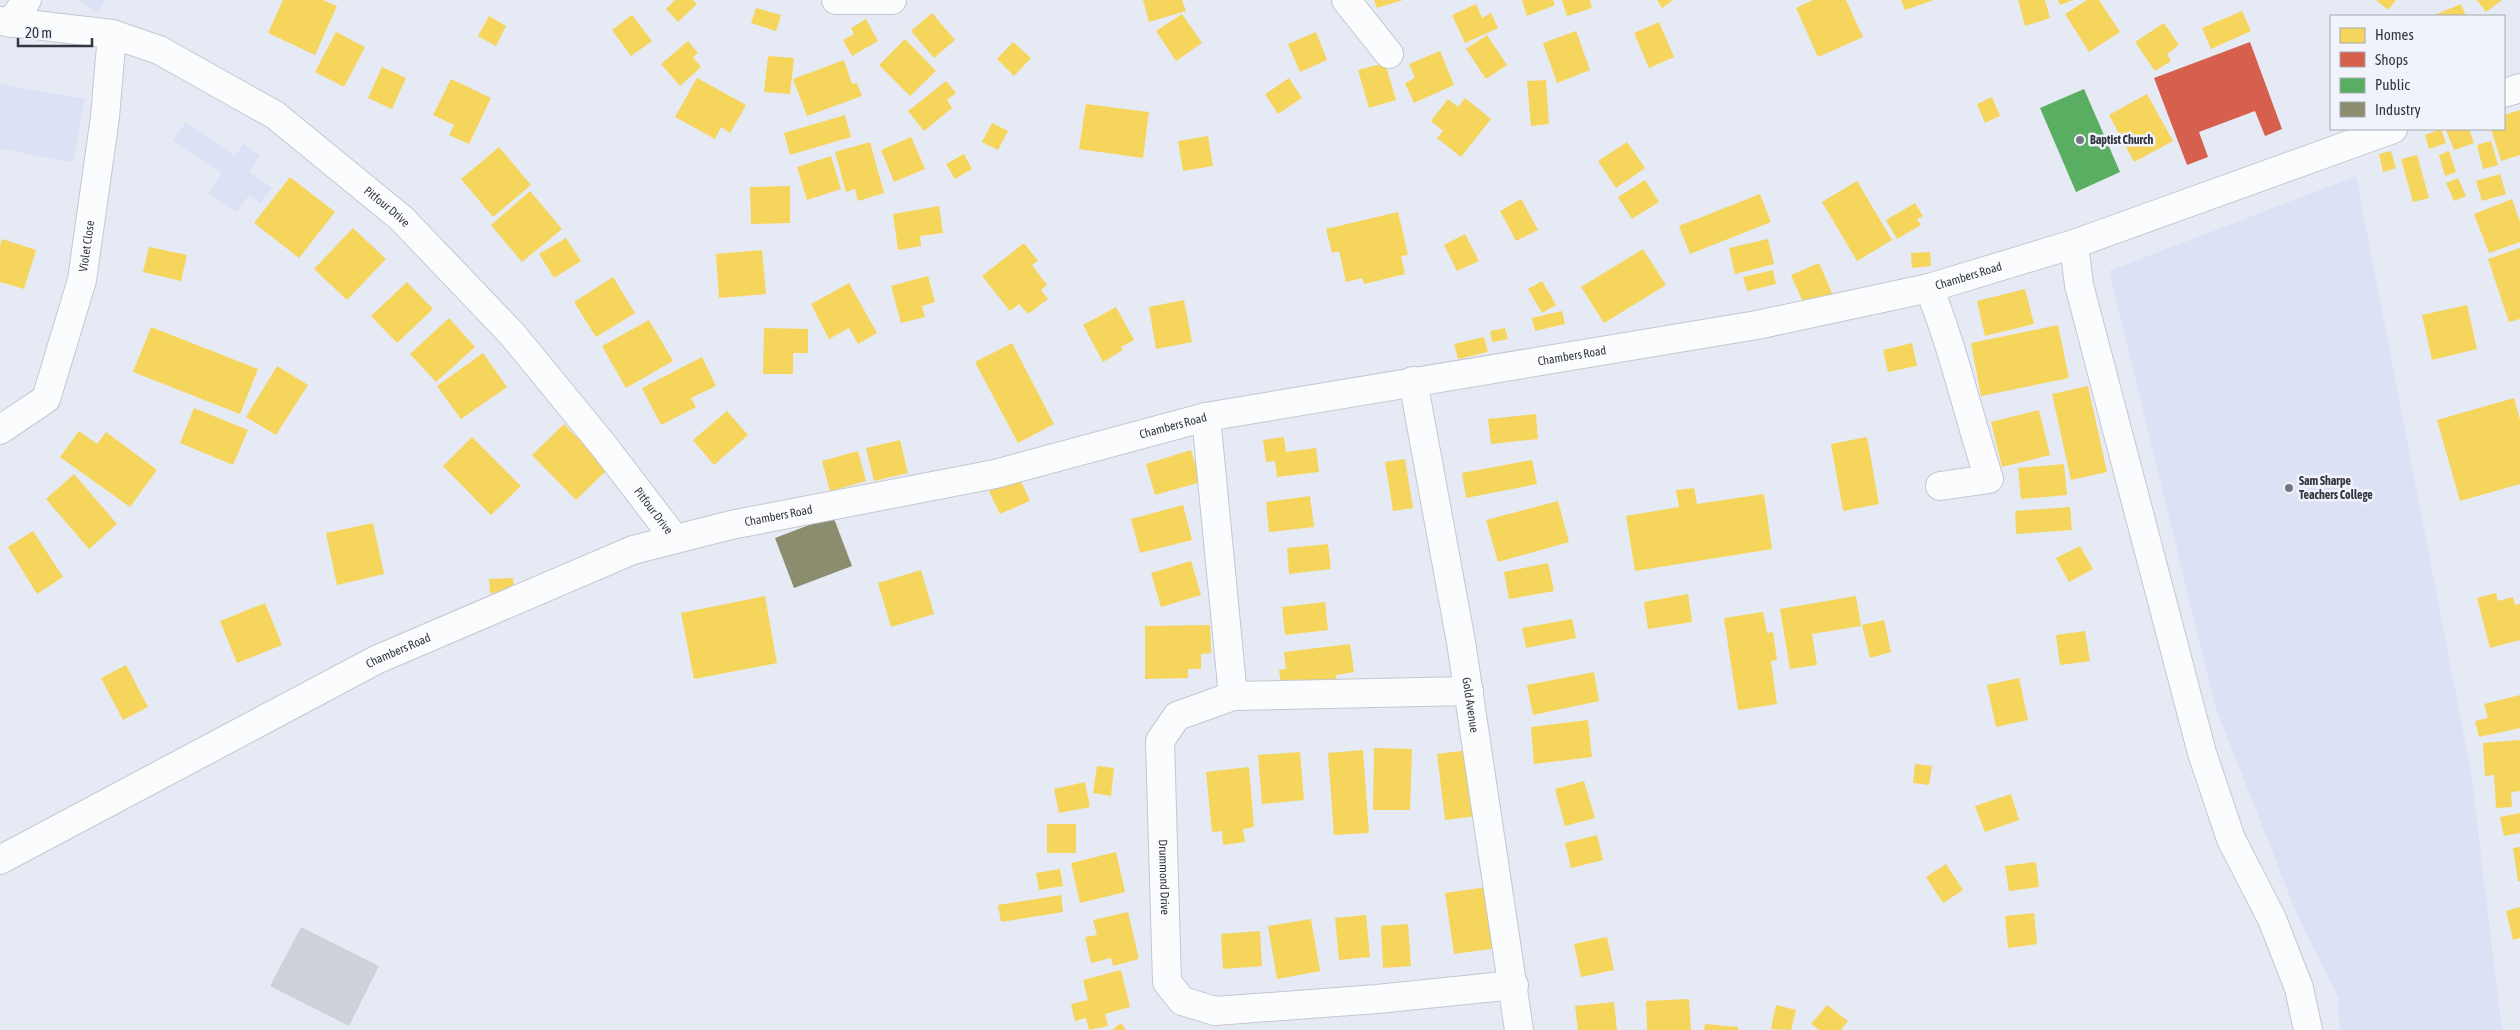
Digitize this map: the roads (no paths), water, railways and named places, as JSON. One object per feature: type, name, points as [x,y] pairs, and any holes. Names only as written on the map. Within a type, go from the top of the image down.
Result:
[{"type":"street","points":[[5,22],[27,0]]},
{"type":"street","points":[[836,0],[892,0]]},
{"type":"street","points":[[1346,0],[1389,54]]},
{"type":"street","name":"Pitfour Drive","points":[[5,22],[112,34],[160,50],[275,115],[401,218],[512,334],[603,445],[675,539]]},
{"type":"street","name":"Violet Close","points":[[0,430],[46,399],[82,280],[105,117],[112,34]]},
{"type":"street","points":[[2505,93],[2520,88]]},
{"type":"street","name":"Chambers Road","points":[[0,860],[376,660],[633,550],[731,525],[995,474],[1206,417],[1757,325],[1929,288],[2074,244],[2390,130]]},
{"type":"street","points":[[2074,244],[2079,284],[2202,753],[2231,839],[2272,919],[2299,988],[2308,1030]]},
{"type":"street","points":[[1929,288],[1945,328],[1969,416],[1989,479],[1940,486]]},
{"type":"street","name":"Gold Avenue","points":[[1413,381],[1469,691],[1514,985],[1519,1030]]},
{"type":"street","points":[[1206,417],[1232,696]]},
{"type":"street","name":"Drummond Drive","points":[[1469,691],[1232,696],[1177,716],[1160,740],[1167,982],[1182,1001],[1215,1011],[1377,999],[1514,985]]},
{"type":"place","name":"Baptist Church","points":[[2080,140]]},
{"type":"place","name":"Sam Sharpe Teachers College","points":[[2289,488]]}]
